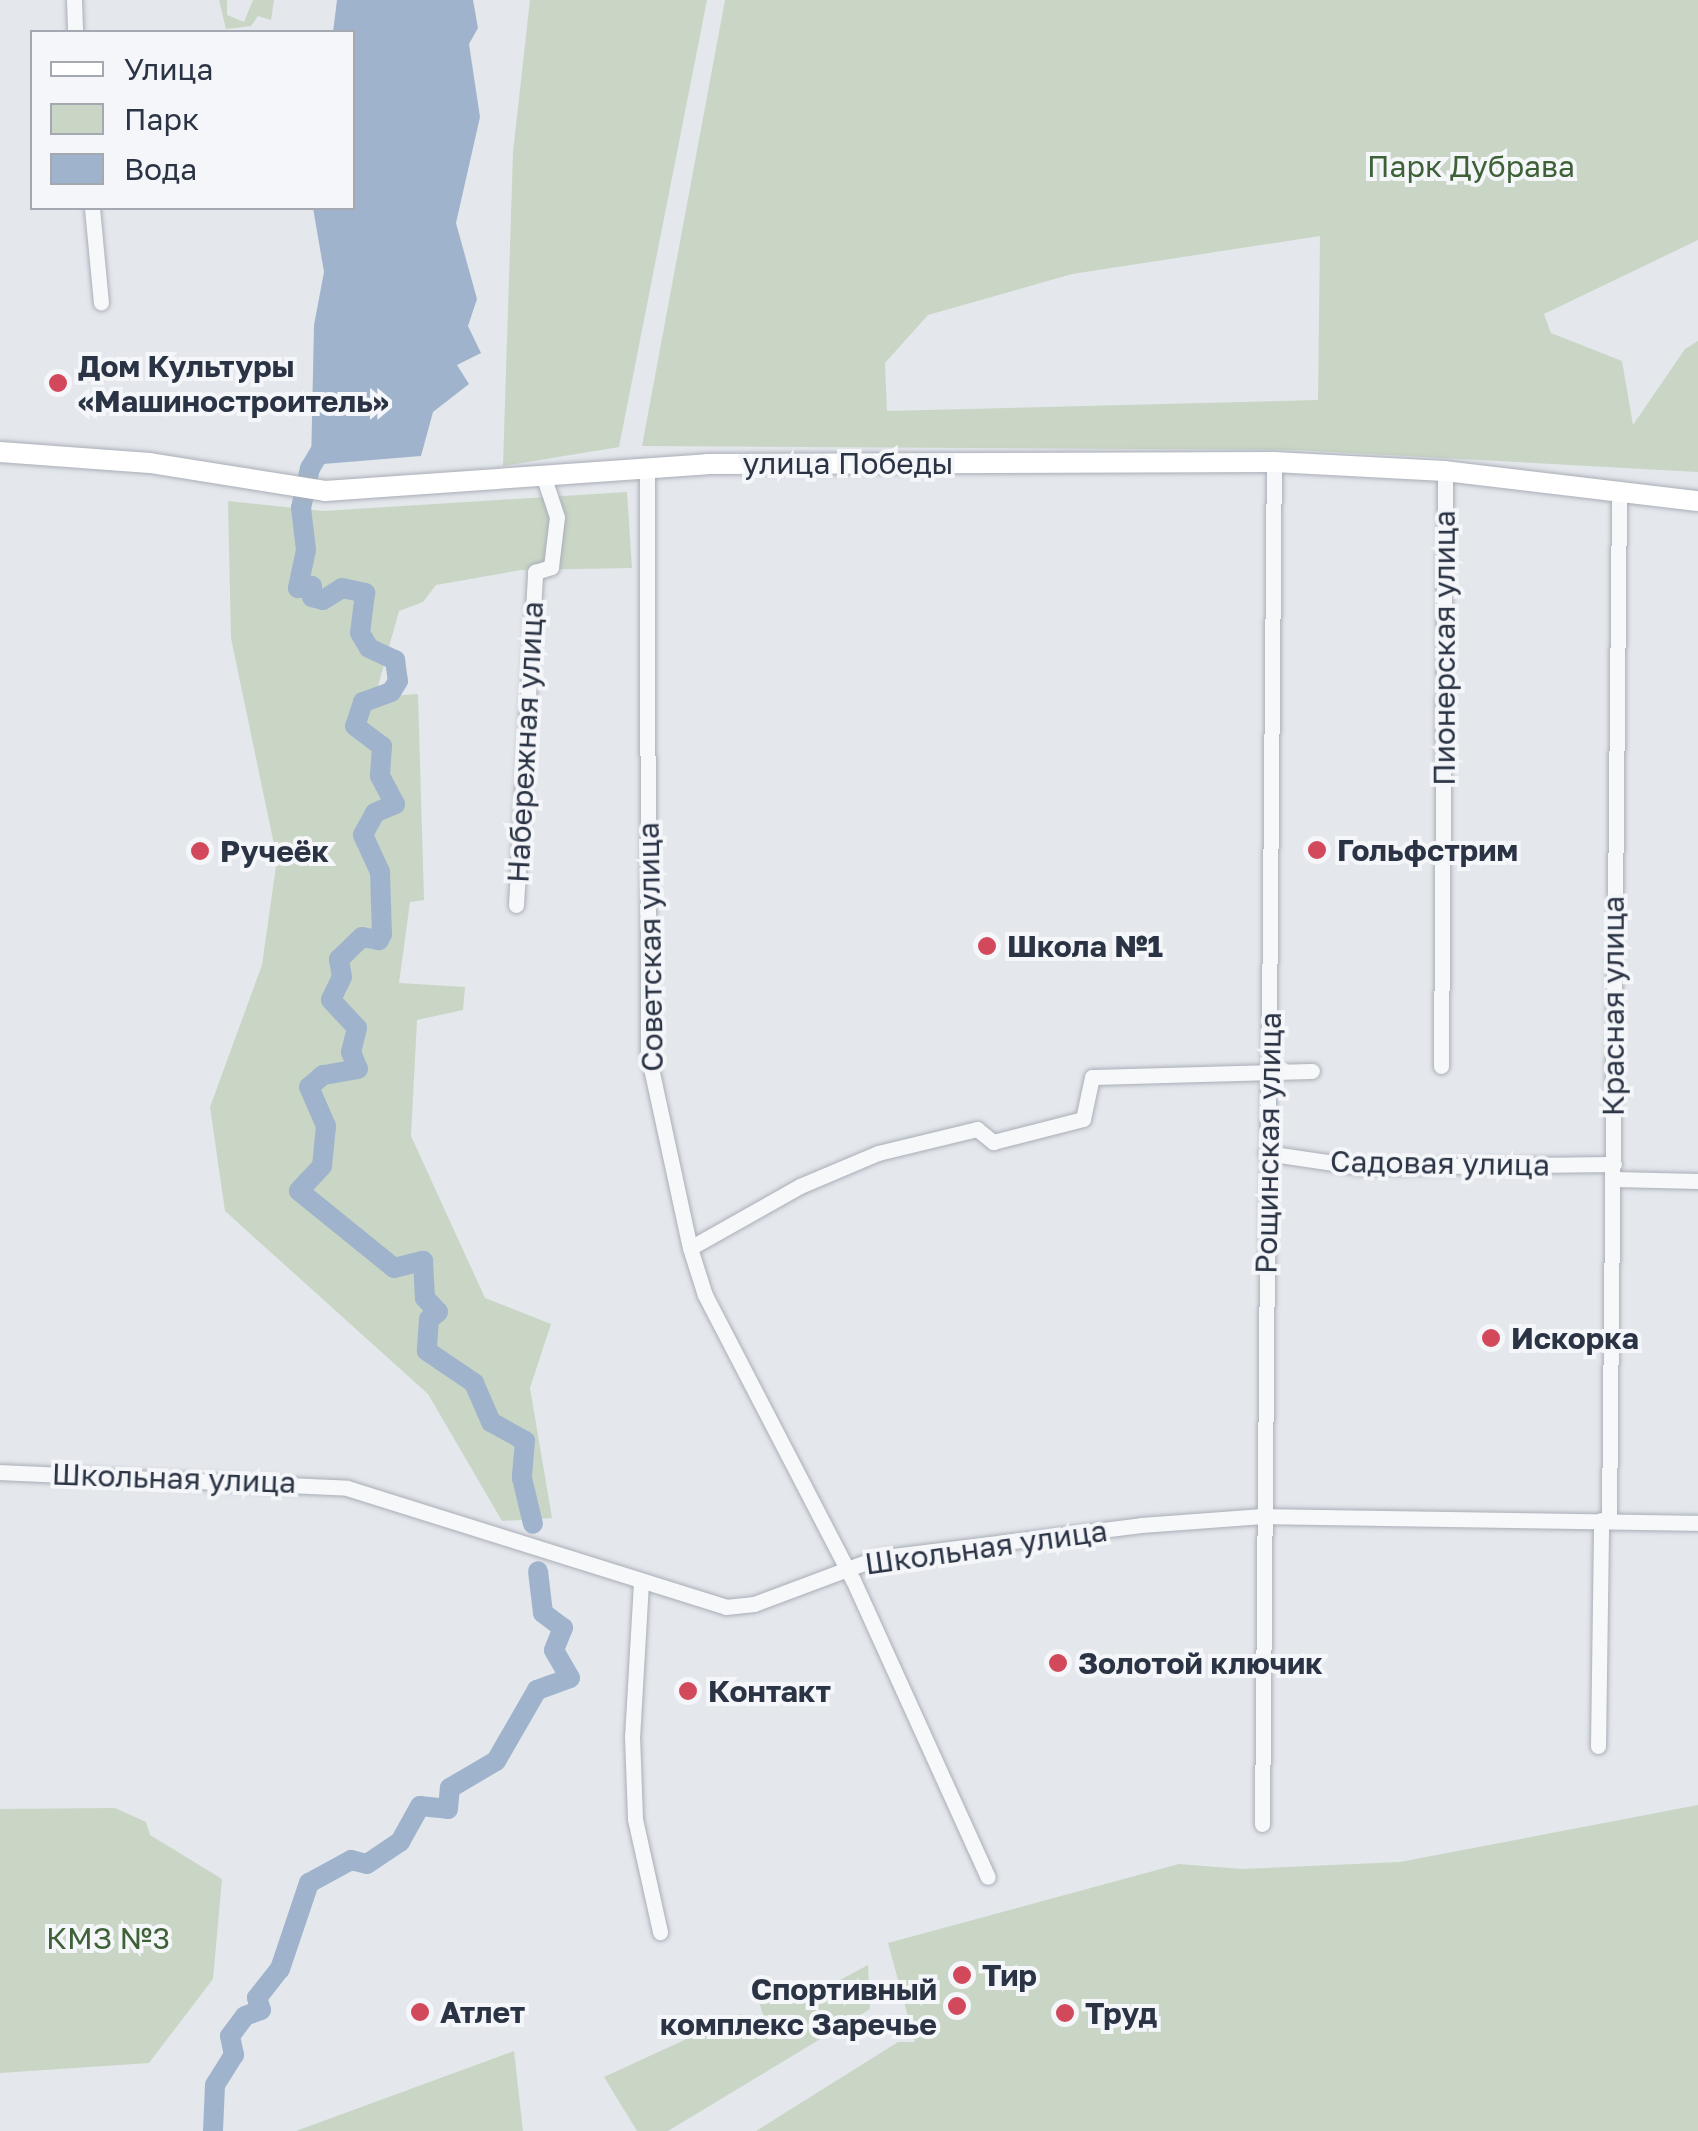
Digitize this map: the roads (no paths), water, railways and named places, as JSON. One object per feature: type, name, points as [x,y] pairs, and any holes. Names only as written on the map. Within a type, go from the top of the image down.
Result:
[{"type":"main road","name":"улица Победы","points":[[0,452],[150,463],[325,492],[648,466],[1274,462],[1444,471],[1698,500]]},
{"type":"street","points":[[74,0],[75,30]]},
{"type":"street","points":[[92,210],[100,303]]},
{"type":"street","name":"Рощинская улица","points":[[1262,1824],[1274,462]]},
{"type":"street","name":"Советская улица","points":[[648,466],[648,1054],[690,1248],[705,1295],[847,1568],[988,1877]]},
{"type":"street","name":"Пионерская улица","points":[[1441,1066],[1444,471]]},
{"type":"street","name":"Набережная улица","points":[[516,905],[535,572],[552,567],[557,517],[543,475]]},
{"type":"street","name":"Красная улица","points":[[1598,1746],[1614,1172],[1619,491]]},
{"type":"street","points":[[690,1248],[800,1186],[878,1153],[977,1129],[993,1142],[1083,1120],[1092,1077],[1312,1070]]},
{"type":"street","name":"Садовая улица","points":[[1266,1153],[1362,1167],[1614,1172],[1698,1181]]},
{"type":"street","name":"Школьная улица","points":[[0,1472],[347,1488],[641,1582],[738,1607],[847,1568],[928,1550],[1263,1516],[1698,1523]]},
{"type":"street","points":[[641,1582],[632,1736],[636,1819],[660,1932]]},
{"type":"water","points":[[337,0],[473,0],[478,28],[469,44],[480,117],[456,223],[477,299],[468,326],[481,353],[457,365],[469,384],[433,412],[421,456],[311,465],[314,325],[324,272],[313,210],[355,210],[355,30],[333,30]]},
{"type":"waterway","points":[[327,440],[310,468],[301,508],[306,550],[298,588],[312,586],[312,597],[323,600],[342,588],[365,593],[360,633],[369,648],[395,660],[398,681],[391,692],[363,702],[355,726],[382,746],[380,776],[395,804],[375,813],[363,835],[380,872],[382,934],[379,940],[362,937],[339,959],[342,977],[331,1000],[357,1028],[351,1052],[358,1069],[323,1075],[309,1087],[326,1126],[322,1166],[299,1191],[394,1268],[423,1261],[425,1298],[438,1312],[429,1319],[427,1351],[474,1383],[491,1422],[525,1441],[522,1478],[533,1524]]},
{"type":"waterway","points":[[213,2131],[215,2085],[234,2055],[230,2036],[245,2016],[261,2010],[257,1998],[280,1969],[309,1883],[351,1860],[367,1864],[400,1842],[420,1806],[448,1809],[450,1788],[496,1761],[537,1690],[570,1678],[554,1650],[563,1628],[543,1613],[538,1571]]},
{"type":"place","name":"Дом Культуры «Машиностроитель»","points":[[58,383]]},
{"type":"place","name":"Гольфстрим","points":[[1317,850]]},
{"type":"place","name":"Ручеёк","points":[[200,851]]},
{"type":"place","name":"Школа №1","points":[[987,946]]},
{"type":"place","name":"Искорка","points":[[1491,1338]]},
{"type":"place","name":"Золотой ключик","points":[[1058,1663]]},
{"type":"place","name":"Контакт","points":[[688,1691]]},
{"type":"place","name":"Тир","points":[[962,1975]]},
{"type":"place","name":"Спортивный комплекс Заречье","points":[[957,2006]]},
{"type":"place","name":"Атлет","points":[[420,2012]]},
{"type":"place","name":"Труд","points":[[1065,2013]]},
{"type":"park label","name":"Парк Дубрава","points":[[1471,166]]},
{"type":"park label","name":"КМЗ №3","points":[[108,1938]]}]
